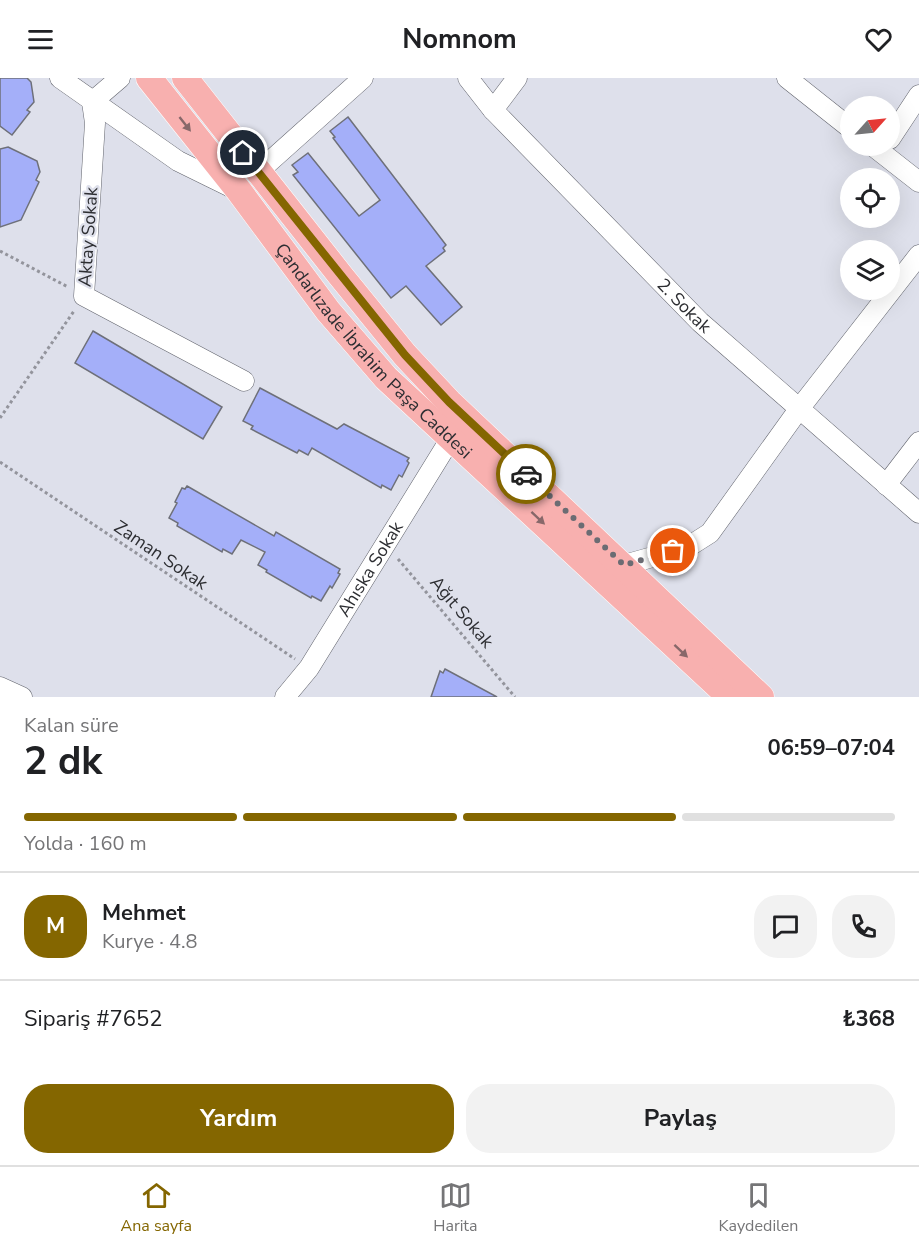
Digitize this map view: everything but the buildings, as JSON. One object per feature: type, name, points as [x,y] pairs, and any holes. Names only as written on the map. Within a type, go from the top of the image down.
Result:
[{"type":"main road","name":"Çandarlızade İbrahim Paşa Caddesi","points":[[149,78],[239,191],[328,311],[386,378],[730,697]]},
{"type":"main road","name":"Çandarlızade İbrahim Paşa Caddesi","points":[[185,78],[412,363],[449,402],[761,697]]},
{"type":"street","points":[[92,102],[120,78]]},
{"type":"street","points":[[258,172],[363,78]]},
{"type":"street","name":"2. Sokak","points":[[468,78],[493,110],[700,322],[919,513]]},
{"type":"street","points":[[493,110],[517,78]]},
{"type":"street","points":[[787,78],[840,120]]},
{"type":"street","points":[[68,80],[92,102],[178,161],[239,191]]},
{"type":"street","points":[[900,121],[919,95]]},
{"type":"street","name":"Aktay Sokak","points":[[84,296],[95,123],[92,102]]},
{"type":"street","points":[[893,156],[919,182]]},
{"type":"street","points":[[624,565],[688,547],[710,533],[799,408],[919,255]]},
{"type":"street","points":[[84,296],[244,381]]},
{"type":"street","name":"Ahıska Sokak","points":[[285,697],[309,668],[451,438]]},
{"type":"street","points":[[886,485],[919,442]]},
{"type":"street","points":[[0,687],[22,697]]},
{"type":"path","points":[[0,251],[84,296]]},
{"type":"path","name":"Aktay Sokak","points":[[0,418],[84,296]]},
{"type":"path","name":"Zaman Sokak","points":[[0,462],[309,668]]},
{"type":"path","name":"Ağıt Sokak","points":[[387,545],[516,697]]},
{"type":"way so far","points":[[526,474],[624,565],[673,551]]},
{"type":"route","points":[[243,153],[405,355],[449,402],[526,474]]}]
